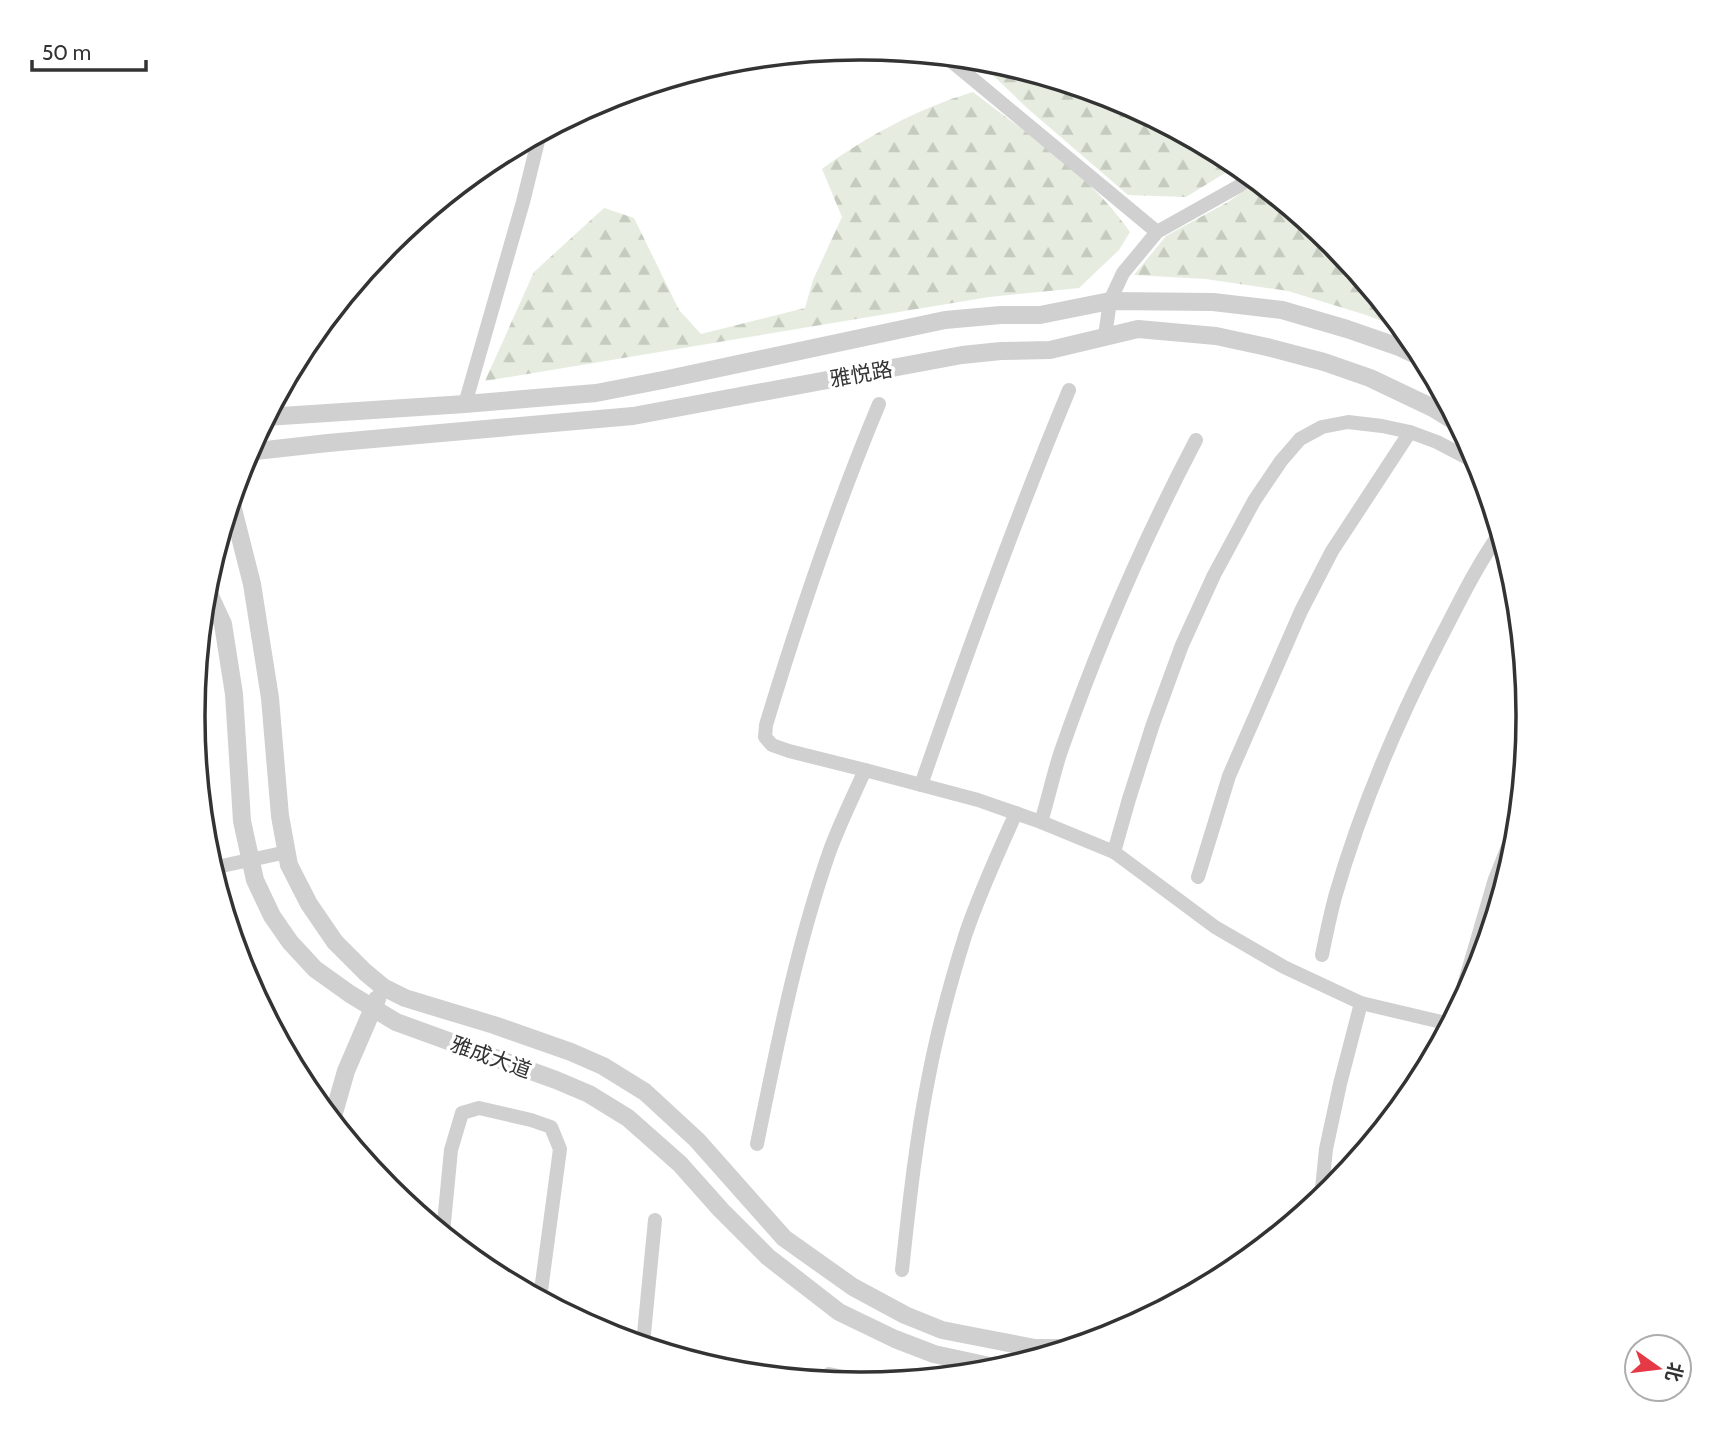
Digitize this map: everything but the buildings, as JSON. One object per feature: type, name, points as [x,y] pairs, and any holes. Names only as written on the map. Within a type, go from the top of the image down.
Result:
[{"type":"street","points":[[959,67],[1157,232]]},
{"type":"street","points":[[465,404],[537,145]]},
{"type":"street","points":[[1105,336],[1110,301],[1123,273],[1157,232],[1243,183]]},
{"type":"street","name":"雅悦路","points":[[277,416],[596,393],[945,320],[1040,315],[1110,301],[1213,302],[1282,310],[1348,328],[1405,350]]},
{"type":"street","name":"雅悦路","points":[[260,451],[633,416],[962,355],[1050,350],[1139,329],[1216,336],[1324,362],[1370,378],[1443,414]]},
{"type":"street","points":[[921,785],[973,634],[1030,483],[1069,390]]},
{"type":"street","points":[[879,404],[847,481],[795,629],[766,725],[765,737],[772,746],[921,785],[1041,821],[1114,852],[1215,927],[1284,967],[1361,1003],[1441,1022]]},
{"type":"street","points":[[1114,852],[1153,724],[1182,645],[1214,575],[1249,511],[1281,461],[1300,439],[1322,427],[1349,422],[1410,432],[1463,456]]},
{"type":"street","points":[[1198,877],[1229,776],[1301,611],[1332,551],[1410,432]]},
{"type":"street","points":[[1041,821],[1059,756],[1091,670],[1131,575],[1196,440]]},
{"type":"street","points":[[235,518],[252,584],[270,698],[279,816],[289,865],[309,904],[335,942],[383,987],[405,998],[494,1024],[571,1052],[603,1066],[645,1092],[697,1140],[783,1238],[853,1287],[905,1315],[942,1330],[1034,1348]]},
{"type":"street","points":[[1322,954],[1335,897],[1388,747],[1451,617],[1493,543]]},
{"type":"street","name":"雅成大道","points":[[214,605],[223,624],[234,694],[242,821],[255,880],[272,916],[290,942],[315,969],[372,1009],[396,1022],[589,1094],[628,1118],[680,1164],[768,1258],[839,1312],[934,1354],[971,1362]]},
{"type":"street","points":[[757,1144],[784,1008],[809,916],[830,852],[865,770]]},
{"type":"street","points":[[902,1270],[912,1177],[929,1073],[947,1000],[966,933],[1016,813]]},
{"type":"street","points":[[223,866],[287,852]]},
{"type":"street","points":[[1478,936],[1496,876]]},
{"type":"street","points":[[335,1108],[346,1071],[383,987]]},
{"type":"street","points":[[1323,1180],[1326,1149],[1340,1084],[1361,1003]]},
{"type":"street","points":[[444,1222],[451,1150],[462,1113],[479,1108],[551,1127],[560,1149],[541,1289]]},
{"type":"street","points":[[644,1335],[655,1220]]},
{"type":"green space","points":[[990,72],[1071,94],[1112,109],[1188,147],[1227,172],[1186,197],[1128,195]]},
{"type":"green space","points":[[973,92],[1077,173],[1114,211],[1130,232],[1119,250],[1079,288],[989,297],[485,381],[534,272],[604,208],[634,218],[679,310],[701,334],[805,308],[813,280],[842,217],[822,169],[894,124]]},
{"type":"green space","points":[[1249,187],[1260,195],[1324,252],[1354,283],[1386,323],[1288,291],[1206,279],[1134,275],[1166,236]]}]
